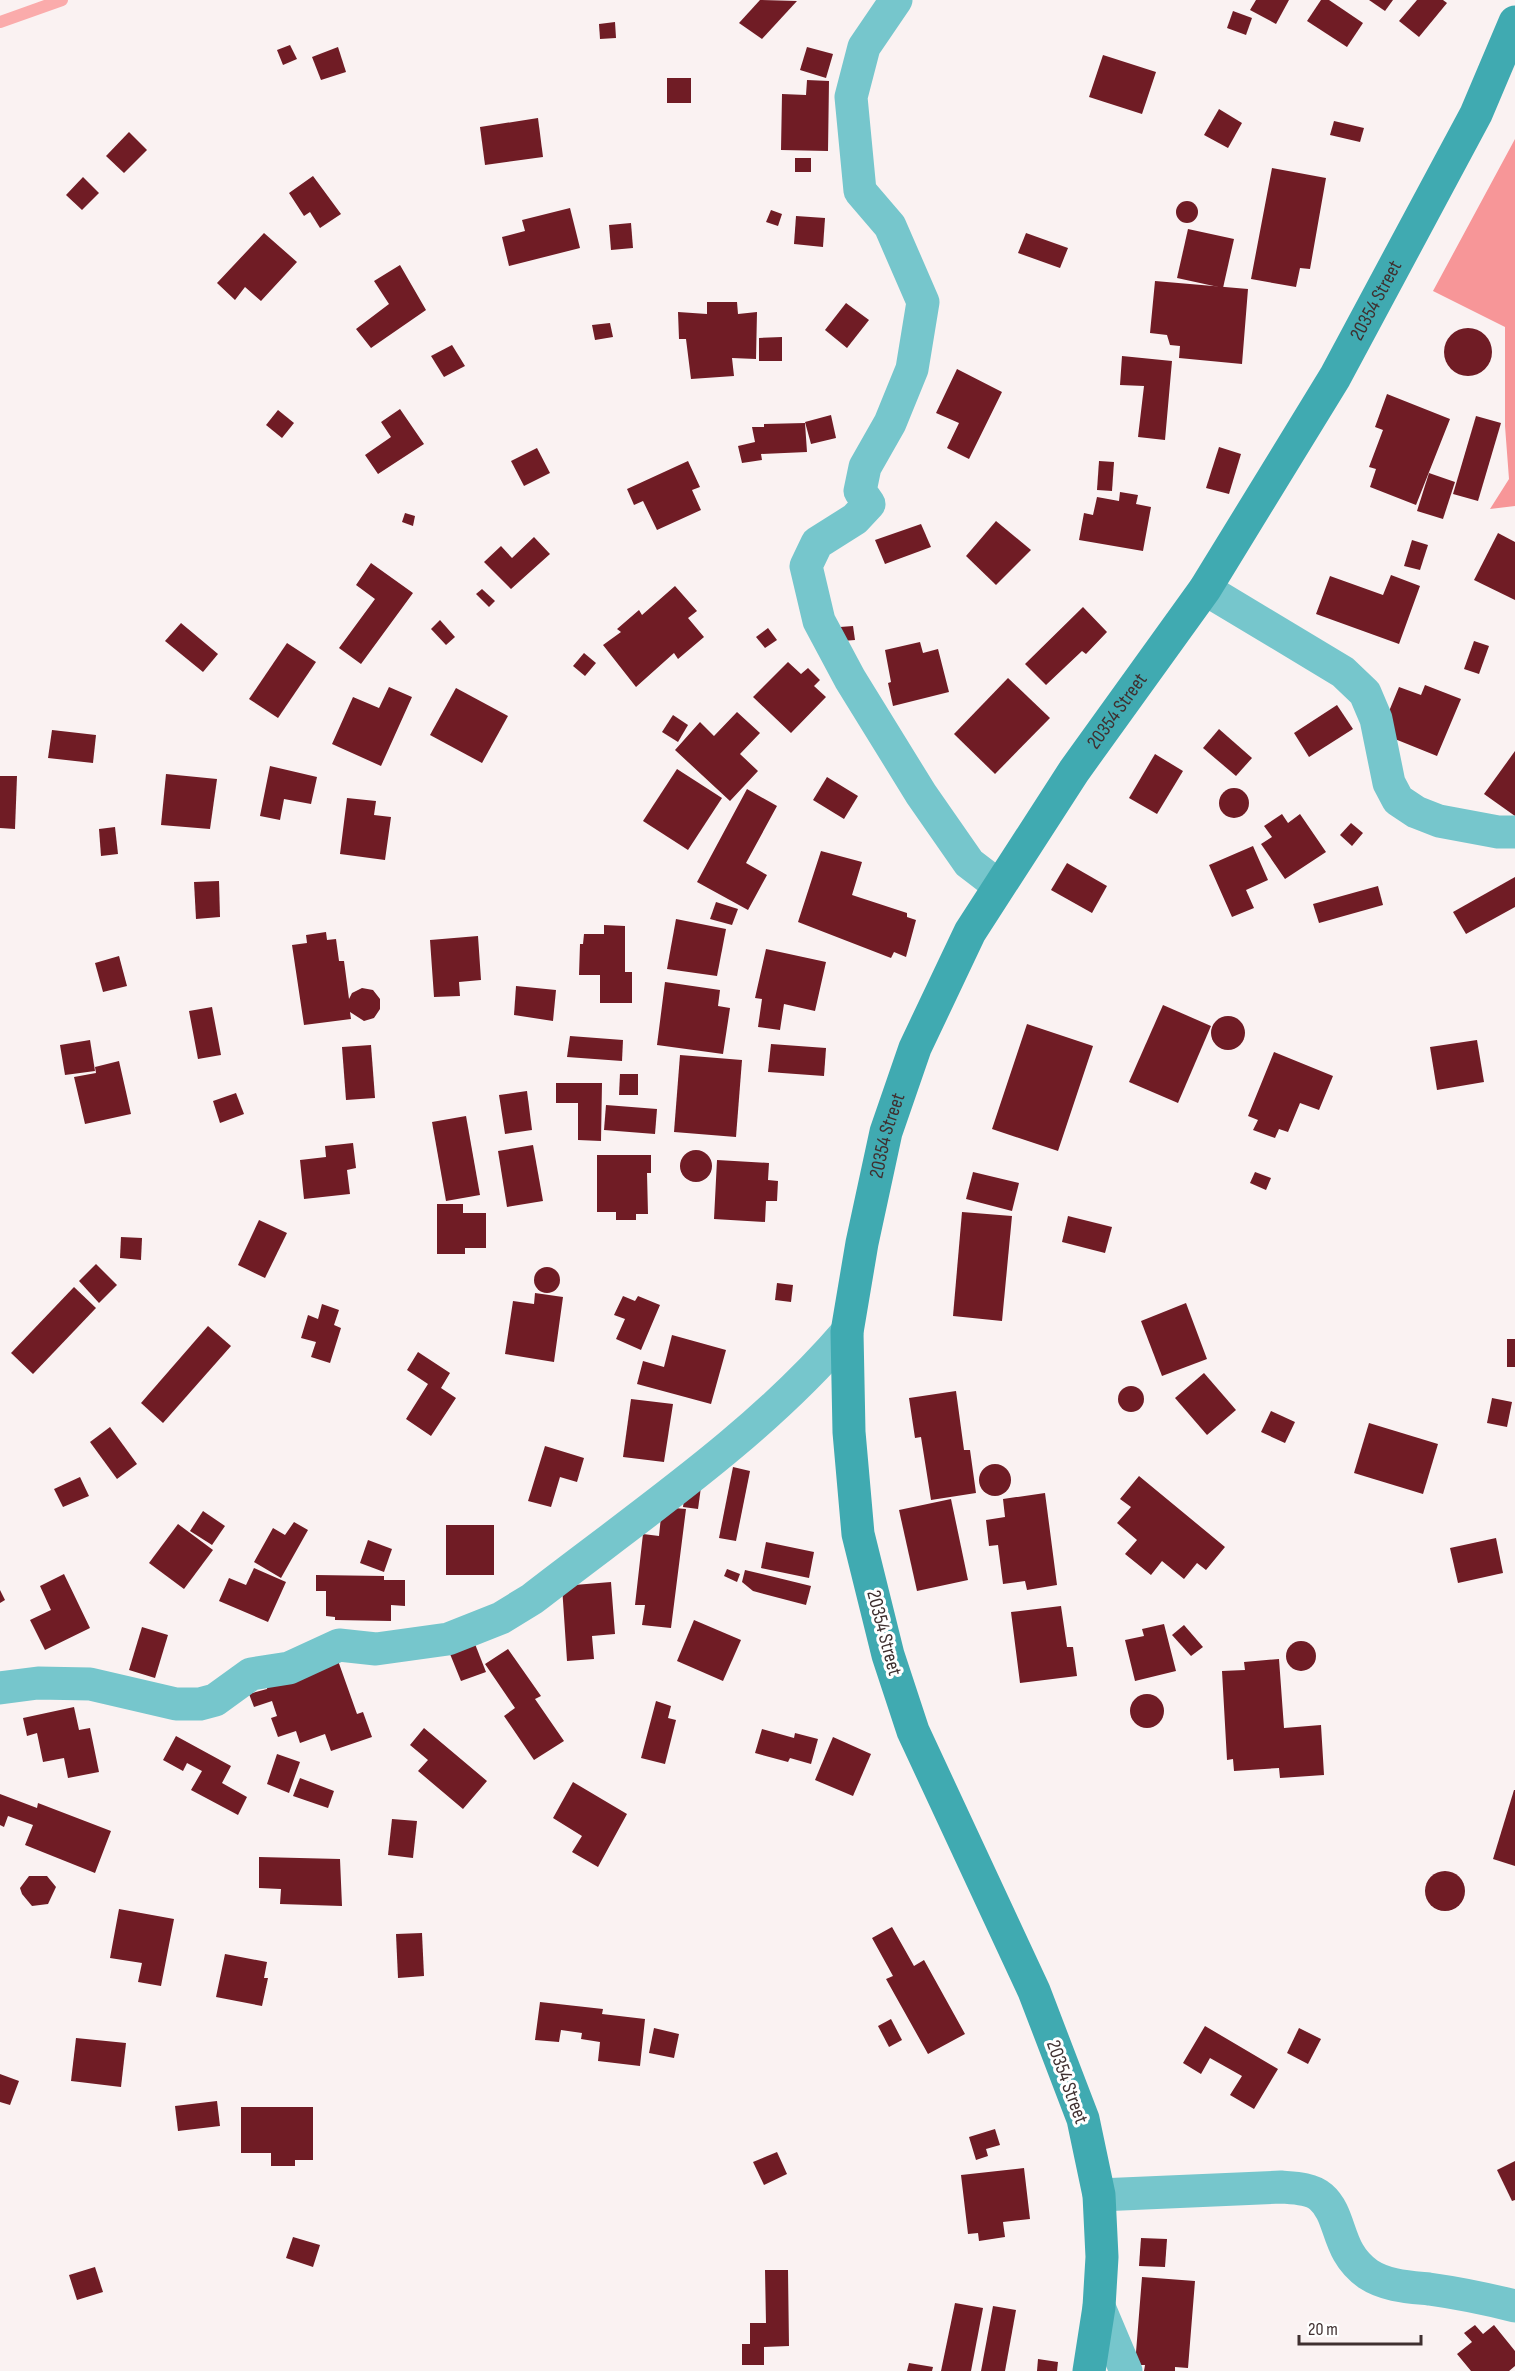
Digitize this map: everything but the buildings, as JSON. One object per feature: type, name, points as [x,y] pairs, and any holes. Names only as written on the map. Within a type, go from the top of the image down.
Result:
[{"type":"street","points":[[896,0],[864,46],[851,97],[860,191],[890,226],[922,302],[917,335],[908,380],[890,423],[865,467],[860,491],[869,504],[855,519],[817,543],[806,566],[819,621],[850,679],[921,794],[969,862],[999,886]]},
{"type":"street","name":"20354 Street","points":[[1089,2371],[1099,2307],[1102,2257],[1099,2195],[1083,2119],[1034,1991],[913,1731],[888,1655],[858,1534],[849,1432],[848,1332],[862,1244],[886,1132],[915,1048],[970,932],[1074,771],[1205,588],[1335,377],[1476,114],[1515,22]]},
{"type":"street","points":[[1205,588],[1343,672],[1365,693],[1376,719],[1389,783],[1398,800],[1416,812],[1439,821],[1498,832],[1515,832]]},
{"type":"street","points":[[0,1688],[38,1683],[90,1684],[176,1704],[200,1704],[214,1700],[251,1674],[289,1668],[339,1645],[376,1649],[421,1645],[448,1639],[501,1618],[532,1599],[743,1434],[816,1369],[848,1332]]},
{"type":"street","points":[[1099,2195],[1281,2187],[1301,2189],[1320,2196],[1329,2208],[1347,2255],[1369,2275],[1402,2287],[1430,2289],[1515,2306]]},
{"type":"street","points":[[1099,2307],[1126,2371]]},
{"type":"shaded area","points":[[1515,139],[1515,506],[1490,509],[1509,479],[1505,426],[1505,327],[1433,291]]},
{"type":"waterway","points":[[0,22],[62,0]]}]
